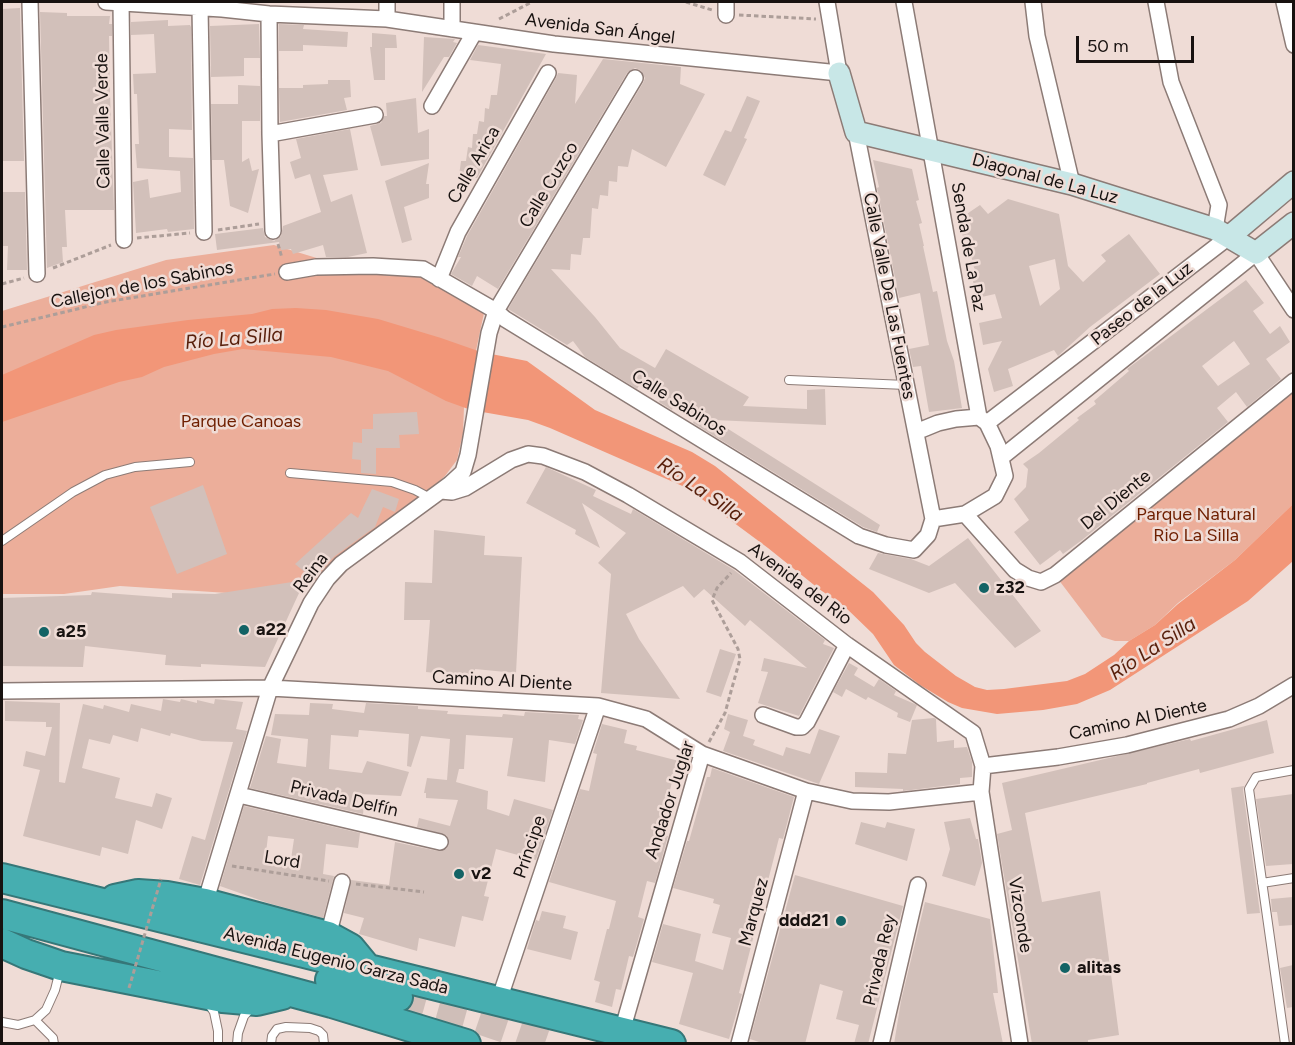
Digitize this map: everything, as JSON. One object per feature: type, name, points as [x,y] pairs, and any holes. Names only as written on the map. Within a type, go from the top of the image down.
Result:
[{"type":"highway","name":"Avenida Eugenio Garza Sada","points":[[2,878],[671,1044]]},
{"type":"highway","points":[[32,887],[178,940],[398,997]]},
{"type":"highway","points":[[98,902],[138,894],[167,896],[205,903],[328,936],[350,948],[367,969]]},
{"type":"highway","points":[[2,914],[290,992],[466,1044]]},
{"type":"highway","points":[[2,943],[62,966],[203,994],[257,1001],[290,992]]},
{"type":"street","points":[[30,2],[37,274]]},
{"type":"street","name":"Avenida San Ángel","points":[[116,2],[200,8],[222,5],[269,14],[310,9],[631,53],[839,74]]},
{"type":"street","name":"Calle Valle Verde","points":[[116,2],[124,240]]},
{"type":"street","points":[[387,2],[387,19]]},
{"type":"street","points":[[452,2],[452,29]]},
{"type":"street","points":[[827,2],[839,74]]},
{"type":"street","name":"Senda de La Paz","points":[[904,2],[983,420],[1002,457]]},
{"type":"street","points":[[1033,2],[1037,36],[1072,184]]},
{"type":"street","points":[[1156,2],[1171,82],[1219,205],[1223,233]]},
{"type":"street","points":[[1284,2],[1293,45]]},
{"type":"street","points":[[200,8],[204,232]]},
{"type":"street","points":[[269,14],[273,231]]},
{"type":"street","points":[[432,105],[474,33]]},
{"type":"street","name":"Calle Arica","points":[[439,279],[458,231],[548,73]]},
{"type":"street","name":"Calle Valle De Las Fuentes","points":[[839,74],[856,132],[933,519]]},
{"type":"street","name":"Calle Cuzco","points":[[496,311],[635,78]]},
{"type":"street","points":[[270,134],[375,115]]},
{"type":"street","name":"Diagonal de La Luz","points":[[856,132],[1072,184],[1223,233],[1256,252]]},
{"type":"street","name":"Paseo de la Luz","points":[[983,420],[1223,233],[1293,182]]},
{"type":"street","name":"Paseo de la Luz","points":[[1002,457],[1293,223]]},
{"type":"street","points":[[1256,252],[1293,310]]},
{"type":"street","name":"Calle Sabinos","points":[[287,272],[316,267],[423,269],[496,311],[515,325],[859,536],[886,545],[914,550],[928,535],[933,519]]},
{"type":"street","name":"Reina","points":[[205,903],[270,688],[311,603],[327,579],[354,552],[436,495],[463,472],[489,333],[496,311]]},
{"type":"street","name":"Del Diente","points":[[965,514],[1015,570],[1028,579],[1041,582],[1064,567],[1293,381]]},
{"type":"street","points":[[916,432],[956,418],[983,420]]},
{"type":"street","name":"Avenida del Rio","points":[[436,495],[465,488],[511,460],[528,454],[543,456],[585,472],[740,562],[847,645],[973,733],[983,766],[981,792]]},
{"type":"street","points":[[933,519],[965,514],[995,496],[1005,476],[1002,457]]},
{"type":"street","points":[[763,715],[802,727],[807,722],[847,645]]},
{"type":"street","name":"Camino Al Diente","points":[[983,766],[1058,757],[1127,745],[1218,722],[1259,706],[1293,685]]},
{"type":"street","name":"Camino Al Diente","points":[[2,691],[270,688],[598,705],[646,719],[702,754],[806,791],[852,801],[889,802],[981,792]]},
{"type":"street","name":"Príncipe","points":[[499,1000],[598,705]]},
{"type":"street","name":"Andador Juglar","points":[[622,1031],[702,754]]},
{"type":"street","name":"Marquez","points":[[739,1044],[806,791]]},
{"type":"street","name":"Vizconde","points":[[981,792],[1020,1044]]},
{"type":"street","name":"Privada Delfín","points":[[239,795],[440,842]]},
{"type":"street","points":[[328,936],[342,882]]},
{"type":"street","name":"Privada Rey","points":[[881,1044],[918,885]]},
{"type":"lane","points":[[789,380],[906,385]]},
{"type":"lane","points":[[2,541],[73,492],[105,475],[135,467],[190,462]]},
{"type":"lane","points":[[290,473],[392,482],[436,495]]},
{"type":"lane","points":[[1285,1044],[1249,789],[1256,777],[1293,770]]},
{"type":"lane","points":[[1262,883],[1293,878]]},
{"type":"lane","points":[[2,1022],[18,1025],[35,1020],[46,1010],[62,966]]},
{"type":"lane","points":[[203,994],[214,1012],[218,1044]]},
{"type":"lane","points":[[237,1044],[244,1016],[257,1001]]},
{"type":"lane","points":[[35,1020],[53,1038],[54,1044]]},
{"type":"lane","points":[[271,1044],[272,1036],[277,1029],[286,1027],[310,1028],[319,1031],[323,1035],[324,1044]]},
{"type":"path","points":[[496,21],[532,2]]},
{"type":"path","points":[[686,2],[830,19]]},
{"type":"path","points":[[273,231],[287,272]]},
{"type":"path","name":"Callejon de los Sabinos","points":[[2,327],[106,302],[287,272]]},
{"type":"path","name":"Andador Juglar","points":[[702,754],[724,712],[740,659],[738,649],[714,607],[713,594],[740,562]]},
{"type":"path","name":"Lord","points":[[218,864],[424,892]]},
{"type":"path","points":[[129,988],[161,879]]},
{"type":"green space","name":"Parque Canoas","points":[[274,245],[333,263],[424,277],[484,313],[464,407],[463,433],[457,460],[445,476],[417,502],[302,590],[228,593],[120,586],[64,594],[2,594],[2,311],[166,260]]},
{"type":"green space","name":"Parque Natural Rio La Silla","points":[[1293,381],[1293,504],[1235,560],[1178,603],[1155,625],[1129,641],[1115,641],[1102,637],[1055,575]]},
{"type":"water","name":"Río La Silla","points":[[296,308],[326,310],[378,319],[481,352],[527,361],[595,410],[692,452],[715,466],[873,592],[904,625],[925,652],[956,676],[975,687],[987,690],[1004,689],[1067,681],[1085,674],[1114,655],[1129,641],[1155,625],[1235,560],[1293,504],[1293,561],[1248,601],[1110,690],[1077,704],[997,714],[962,708],[920,685],[894,665],[873,634],[844,606],[687,488],[528,420],[471,410],[446,401],[388,371],[331,357],[243,349],[164,367],[142,377],[119,382],[2,422],[2,375],[94,335],[188,320]]},
{"type":"building","points":[[20,8],[24,161],[2,161],[2,9]]},
{"type":"building","points":[[40,12],[67,13],[67,16],[110,16],[109,24],[112,24],[112,36],[109,36],[114,210],[65,210],[67,247],[62,247],[63,262],[47,268]]},
{"type":"building","points":[[168,20],[168,26],[190,25],[191,27],[192,130],[169,129],[169,157],[193,158],[194,229],[168,232],[167,229],[136,233],[133,182],[148,179],[150,198],[181,192],[180,171],[137,168],[135,144],[139,144],[137,94],[134,94],[133,74],[156,73],[154,34],[131,35],[131,22]]},
{"type":"building","points":[[259,24],[260,58],[244,58],[244,76],[211,77],[210,26]]},
{"type":"building","points":[[279,24],[304,25],[303,29],[348,32],[347,47],[303,45],[303,51],[279,51]]},
{"type":"building","points":[[372,33],[396,35],[397,48],[385,48],[385,80],[374,80],[370,47],[372,47]]},
{"type":"building","points":[[424,37],[455,39],[453,42],[457,43],[449,57],[444,57],[422,92]]},
{"type":"building","points":[[478,45],[546,54],[477,178],[459,176],[461,161],[466,161],[468,147],[472,148],[473,134],[477,134],[479,121],[484,122],[485,108],[489,109],[491,95],[497,95],[501,64],[470,60]]},
{"type":"building","points":[[603,59],[681,67],[680,84],[705,94],[666,167],[632,149],[628,167],[618,166],[617,182],[609,181],[608,196],[600,195],[598,209],[592,208],[590,238],[583,238],[581,255],[571,254],[570,270],[551,269],[620,348],[655,368],[666,349],[749,397],[743,406],[807,409],[807,390],[825,389],[826,425],[714,420],[880,525],[877,532],[863,527],[693,423],[696,415],[674,404],[672,410],[659,402],[663,394],[641,382],[637,389],[585,357],[573,341],[567,345],[508,309],[643,83],[645,78],[640,70],[635,68],[627,73],[498,289],[477,276],[472,286],[451,274],[461,257],[458,257],[467,236],[558,73],[577,75],[575,104]]},
{"type":"building","points":[[328,80],[350,80],[351,97],[344,98],[347,110],[280,122],[279,88],[303,88],[303,85],[328,84]]},
{"type":"building","points":[[238,85],[260,86],[260,121],[242,121],[242,162],[249,158],[252,171],[259,169],[248,213],[230,206],[224,160],[212,160],[211,104],[238,104]]},
{"type":"building","points":[[747,96],[760,101],[744,138],[747,139],[725,186],[703,175],[725,130],[731,132]]},
{"type":"building","points":[[416,98],[418,133],[429,129],[429,159],[381,166],[370,126],[381,123],[384,116],[387,116],[386,103]]},
{"type":"building","points":[[350,129],[358,170],[323,175],[331,202],[352,194],[367,253],[348,257],[326,257],[323,245],[293,254],[291,249],[281,250],[279,242],[217,250],[215,234],[263,228],[265,237],[274,241],[281,236],[283,226],[321,212],[310,174],[295,179],[290,162],[301,158],[296,139]]},
{"type":"building","points":[[873,160],[912,169],[919,200],[916,201],[922,223],[919,224],[923,246],[933,292],[937,291],[947,341],[954,361],[962,408],[929,412],[921,366],[913,367],[909,349],[929,345],[920,293],[899,298]]},
{"type":"building","points":[[429,163],[426,184],[429,184],[429,198],[404,207],[412,240],[402,243],[385,181]]},
{"type":"building","points":[[2,192],[25,192],[27,270],[7,270],[8,246],[2,246]]},
{"type":"building","points":[[1008,199],[1059,214],[1068,266],[1083,282],[1106,261],[1101,255],[1129,234],[1160,274],[1090,327],[1058,356],[1054,350],[1008,369],[1013,386],[994,392],[988,369],[1002,341],[983,345],[979,323],[1002,318],[995,294],[977,298],[971,273],[975,272],[968,242],[963,237],[958,220],[980,205],[988,214]],"holes":[[[1055,259],[1060,289],[1040,306],[1029,266]]]},
{"type":"building","points":[[1246,280],[1264,303],[1253,311],[1270,334],[1280,326],[1290,342],[1266,359],[1281,379],[1247,407],[1236,392],[1217,408],[1228,422],[1082,540],[1063,554],[1060,550],[1040,565],[1014,532],[1029,520],[1014,499],[1026,487],[1028,469],[1023,464],[1079,420],[1077,418],[1096,404],[1094,401],[1129,371],[1127,369]],"holes":[[[1234,341],[1250,364],[1218,386],[1202,366]]]},
{"type":"building","points":[[417,412],[419,434],[399,435],[400,448],[376,448],[376,474],[361,473],[361,460],[352,459],[353,442],[362,443],[362,429],[373,429],[373,414]]},
{"type":"building","points":[[546,467],[596,490],[593,496],[631,514],[633,509],[734,570],[825,640],[823,644],[834,648],[799,716],[758,703],[768,672],[761,671],[764,658],[807,668],[750,620],[745,626],[704,589],[694,598],[683,586],[626,614],[639,639],[680,699],[601,693],[611,574],[598,563],[626,533],[582,503],[600,548],[575,534],[576,530],[526,503]]},
{"type":"building","points":[[203,485],[227,554],[177,574],[150,507]]},
{"type":"building","points":[[372,489],[399,499],[395,512],[383,507],[375,527],[335,556],[312,578],[295,564],[351,513],[358,518]]},
{"type":"building","points":[[434,530],[485,536],[484,555],[522,557],[516,673],[475,669],[474,677],[426,672],[430,620],[404,620],[405,582],[432,583]]},
{"type":"building","name":"z32","points":[[968,538],[1041,631],[1015,648],[955,583],[929,593],[869,569],[878,553],[911,559],[929,566]]},
{"type":"building","points":[[305,580],[265,667],[165,665],[166,655],[85,646],[83,667],[2,666],[2,598],[91,595],[92,592],[172,598],[172,593],[215,594]]},
{"type":"building","points":[[720,649],[736,654],[721,697],[706,692]]},
{"type":"building","points":[[849,663],[858,668],[854,675],[874,687],[879,679],[896,691],[894,695],[917,705],[910,722],[897,717],[898,713],[868,697],[866,700],[846,689],[842,697],[833,692]]},
{"type":"building","points":[[163,699],[180,702],[181,699],[197,703],[197,700],[214,704],[215,699],[243,702],[236,729],[247,731],[200,885],[179,879],[192,836],[205,840],[233,742],[202,741],[141,728],[138,742],[113,735],[110,744],[89,739],[82,768],[120,778],[115,798],[152,807],[156,793],[172,798],[162,829],[136,820],[128,854],[102,847],[100,856],[23,836],[40,770],[23,766],[26,751],[45,756],[52,727],[46,727],[46,722],[5,721],[5,701],[60,703],[59,782],[65,783],[83,704],[103,709],[104,705],[129,712],[131,704],[161,711]]},
{"type":"building","points":[[310,703],[333,704],[332,709],[364,713],[366,703],[418,706],[418,709],[448,711],[447,714],[502,717],[503,714],[524,716],[525,712],[579,715],[578,719],[583,720],[575,744],[549,740],[545,782],[507,776],[513,738],[466,735],[464,769],[459,769],[456,782],[488,791],[487,809],[509,816],[514,799],[553,810],[536,860],[496,849],[484,896],[489,897],[483,921],[462,916],[455,947],[419,938],[417,951],[359,934],[364,918],[344,913],[351,880],[389,885],[395,842],[438,851],[447,848],[449,840],[446,835],[417,827],[419,818],[450,826],[458,800],[426,798],[426,793],[424,793],[427,778],[447,780],[450,739],[421,736],[411,767],[407,766],[409,734],[359,730],[358,737],[331,735],[329,769],[362,773],[367,761],[409,772],[401,796],[359,794],[357,804],[364,806],[363,814],[250,788],[266,736],[281,739],[277,763],[306,767],[308,739],[271,735],[275,714],[309,715]]},
{"type":"building","points":[[728,714],[748,720],[743,736],[755,740],[753,745],[783,756],[786,747],[810,754],[819,729],[840,736],[819,784],[723,751],[730,732],[724,729]]},
{"type":"building","points":[[936,719],[937,742],[954,740],[954,748],[967,747],[972,762],[972,777],[960,778],[960,784],[903,791],[903,789],[855,787],[855,772],[887,773],[888,753],[906,754],[912,720]]},
{"type":"building","name":"alitas","points":[[1267,720],[1274,753],[1200,773],[1199,769],[1025,813],[1042,902],[1100,891],[1119,1035],[1088,1040],[1088,1044],[1032,1044],[997,834],[1012,830],[1002,783],[1190,739],[1191,741]]},
{"type":"building","points":[[602,724],[627,730],[624,743],[637,746],[636,750],[679,761],[659,834],[668,836],[655,883],[647,881],[638,917],[644,919],[633,957],[629,956],[621,990],[616,989],[612,1007],[595,1002],[600,982],[594,980],[616,901],[549,882],[580,789],[589,791],[597,754],[593,753]]},
{"type":"building","points":[[712,768],[794,797],[783,839],[779,838],[729,1039],[679,1024],[693,973],[652,962],[663,924],[701,934],[695,961],[723,970],[731,938],[712,933],[720,905],[713,903],[714,899],[673,888],[707,777],[710,777]]},
{"type":"building","points":[[1244,786],[1260,913],[1247,914],[1231,788]]},
{"type":"building","points":[[1293,794],[1293,864],[1266,866],[1256,799]]},
{"type":"building","points":[[244,806],[360,833],[358,848],[326,844],[323,874],[334,876],[323,918],[268,903],[220,886]],"holes":[[[268,836],[294,839],[290,866],[265,861]]]},
{"type":"building","points":[[970,818],[976,839],[978,839],[982,863],[975,886],[942,876],[950,849],[944,822]]},
{"type":"building","points":[[861,822],[885,828],[887,822],[915,829],[907,861],[855,844]]},
{"type":"building","points":[[795,875],[903,906],[868,1044],[854,1044],[859,1025],[836,1019],[843,991],[820,984],[805,1044],[765,1044],[750,1039]]},
{"type":"building","points":[[1293,897],[1293,925],[1279,926],[1277,912],[1272,912],[1271,899]]},
{"type":"building","points":[[925,902],[990,919],[998,993],[993,993],[1003,1044],[894,1044],[901,1001]]},
{"type":"building","points":[[542,911],[566,916],[563,928],[578,932],[571,960],[527,949],[536,920],[539,921]]},
{"type":"building","points":[[1293,965],[1293,1007],[1287,1008],[1280,968]]},
{"type":"tunnel","points":[[398,997],[470,1017],[549,1044]]},
{"type":"place","name":"z32","points":[[984,588]]},
{"type":"place","name":"a22","points":[[244,630]]},
{"type":"place","name":"a25","points":[[44,632]]},
{"type":"place","name":"v2","points":[[459,874]]},
{"type":"place","name":"ddd21","points":[[841,921]]},
{"type":"place","name":"alitas","points":[[1065,968]]}]
